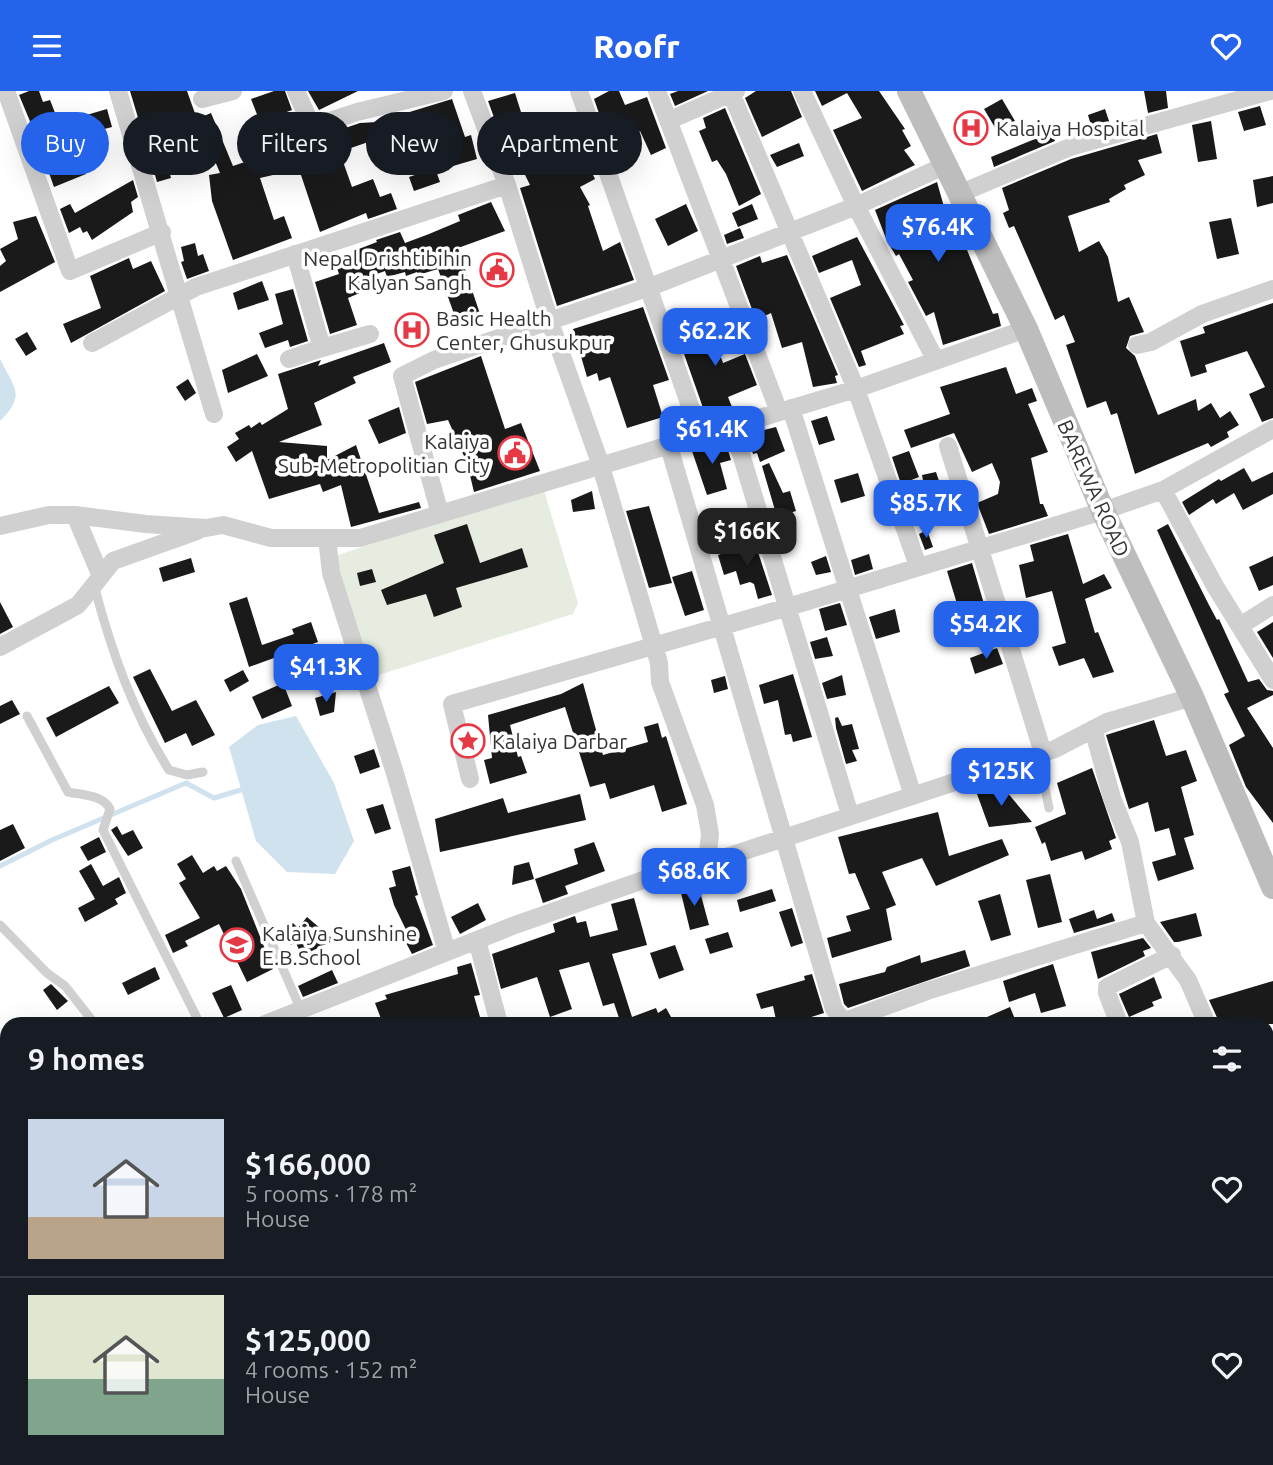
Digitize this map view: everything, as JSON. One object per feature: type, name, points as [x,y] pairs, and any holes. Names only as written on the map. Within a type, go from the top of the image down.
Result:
[{"type":"main road","name":"BAREWA ROAD","points":[[909,91],[1026,329],[1103,511],[1192,697],[1273,887]]},
{"type":"street","points":[[6,91],[70,271],[162,232]]},
{"type":"street","points":[[118,91],[214,414]]},
{"type":"street","points":[[202,99],[233,91]]},
{"type":"street","points":[[296,91],[312,127],[357,112],[444,91]]},
{"type":"street","points":[[472,91],[507,185],[550,322],[600,463],[659,663],[660,682],[705,805],[710,834],[707,862]]},
{"type":"street","points":[[579,91],[700,434]]},
{"type":"street","points":[[657,91],[719,257],[785,410],[847,588],[913,796]]},
{"type":"street","points":[[802,91],[856,207],[935,359]]},
{"type":"street","points":[[959,194],[1070,148],[1270,91]]},
{"type":"street","points":[[670,120],[734,92],[856,389],[918,566]]},
{"type":"street","points":[[440,514],[402,376],[434,360],[650,287],[719,257],[856,207],[946,165]]},
{"type":"street","points":[[92,343],[196,287],[507,185]]},
{"type":"street","points":[[295,254],[322,348]]},
{"type":"street","points":[[1137,345],[1151,342],[1202,314],[1273,289]]},
{"type":"street","points":[[0,647],[78,605],[113,561],[206,528],[223,525],[271,538],[360,538],[600,463],[856,389],[1026,329]]},
{"type":"street","points":[[289,359],[370,334]]},
{"type":"street","points":[[732,424],[849,815]]},
{"type":"street","points":[[470,779],[452,704],[721,627],[1103,511],[1163,490],[1273,429]]},
{"type":"street","points":[[668,443],[834,1009],[839,1017]]},
{"type":"street","points":[[948,446],[1043,753]]},
{"type":"street","points":[[1163,490],[1273,680]]},
{"type":"street","points":[[0,526],[49,515],[75,515],[206,528]]},
{"type":"street","points":[[75,515],[97,578]]},
{"type":"street","points":[[327,538],[331,573],[394,770],[447,952]]},
{"type":"street","points":[[1240,626],[1273,604]]},
{"type":"street","points":[[280,1017],[477,940],[649,879],[786,838],[1043,753],[1069,744],[1093,729],[1192,697]]},
{"type":"street","points":[[1093,729],[1112,798],[1130,842],[1146,923],[1188,980],[1204,1017]]},
{"type":"street","points":[[858,1017],[927,991],[1146,923]]},
{"type":"street","points":[[477,940],[497,1017]]},
{"type":"street","points":[[1117,1017],[1107,987],[1172,955]]},
{"type":"lane","points":[[97,578],[109,643],[156,749],[169,770],[187,775],[203,772]]},
{"type":"lane","points":[[27,716],[68,792],[94,797],[107,803],[110,809],[103,829],[197,1017]]},
{"type":"lane","points":[[1043,753],[1041,768],[1049,808]]},
{"type":"lane","points":[[236,861],[300,1008]]},
{"type":"lane","points":[[0,925],[47,973],[65,986],[89,1017]]},
{"type":"shaded area","points":[[543,487],[578,603],[573,614],[369,678],[332,557]]},
{"type":"water","points":[[0,359],[13,385],[15,398],[13,405],[0,421]]},
{"type":"water","points":[[296,716],[334,783],[354,841],[335,874],[287,872],[256,841],[229,747],[258,725]]},
{"type":"building","points":[[39,91],[43,102],[50,100],[55,112],[26,112],[19,95]]},
{"type":"building","points":[[130,91],[187,91],[194,112],[136,112]]},
{"type":"building","points":[[274,91],[285,91],[292,110],[256,112],[251,99]]},
{"type":"building","points":[[308,91],[358,91],[319,110]]},
{"type":"building","points":[[609,91],[619,91],[625,105],[647,97],[666,148],[651,155],[642,135],[642,112],[599,112],[594,99]]},
{"type":"building","points":[[678,91],[708,91],[675,106],[670,94]]},
{"type":"building","points":[[756,91],[791,91],[802,117],[762,137],[745,98]]},
{"type":"building","points":[[815,91],[879,91],[905,129],[902,130],[911,146],[904,150],[915,165],[862,191],[833,130],[862,118],[847,93],[822,106]]},
{"type":"building","points":[[1144,91],[1166,91],[1168,108],[1148,113]]},
{"type":"building","points":[[515,93],[521,112],[492,112],[488,101]]},
{"type":"building","points":[[452,99],[456,112],[410,112]]},
{"type":"building","points":[[1002,99],[1015,121],[997,131],[984,109]]},
{"type":"building","points":[[1260,106],[1266,125],[1244,131],[1238,112]]},
{"type":"building","points":[[725,108],[761,194],[739,206],[726,174],[717,160],[712,162],[699,131],[706,128],[703,118]]},
{"type":"building","points":[[1105,109],[1110,124],[1092,129],[1088,115]]},
{"type":"building","points":[[1211,121],[1217,159],[1198,162],[1192,125]]},
{"type":"building","points":[[366,123],[366,143],[352,148],[352,126]]},
{"type":"building","points":[[463,131],[465,137],[471,135],[477,159],[463,163]]},
{"type":"building","points":[[1052,132],[1055,141],[994,167],[991,157]]},
{"type":"building","points":[[1157,134],[1162,153],[1138,160],[1145,175],[1124,185],[1126,189],[1109,199],[1110,202],[1068,216],[1079,252],[1099,241],[1108,257],[1118,302],[1129,297],[1144,332],[1130,336],[1126,348],[1135,356],[1158,415],[1196,399],[1198,411],[1211,403],[1220,418],[1230,411],[1239,425],[1227,432],[1229,437],[1211,447],[1208,443],[1135,474],[1117,413],[1111,415],[1106,401],[1087,408],[1066,345],[1075,342],[1064,315],[1055,320],[1014,226],[1009,228],[1003,213],[1009,210],[1002,188],[1071,159]]},
{"type":"building","points":[[223,142],[233,166],[237,165],[237,175],[273,175],[260,178],[274,220],[284,216],[292,238],[233,260],[212,201],[209,175],[223,175]]},
{"type":"building","points":[[799,143],[804,156],[777,167],[770,155]]},
{"type":"building","points":[[50,175],[84,175],[54,187]]},
{"type":"building","points":[[155,175],[170,175],[171,178],[157,182]]},
{"type":"building","points":[[301,175],[348,175],[352,187],[373,179],[380,197],[391,193],[397,209],[368,219],[366,213],[320,232]]},
{"type":"building","points":[[438,175],[440,182],[414,191],[409,177]]},
{"type":"building","points":[[525,175],[593,175],[595,179],[580,187],[590,205],[588,206],[603,251],[620,242],[634,280],[557,306],[520,188],[530,185]]},
{"type":"building","points":[[1273,176],[1273,203],[1257,207],[1253,180]]},
{"type":"building","points":[[133,180],[138,197],[131,202],[133,212],[92,240],[87,231],[83,233],[80,227],[69,233],[60,209],[70,204],[75,213]]},
{"type":"building","points":[[937,182],[944,207],[963,240],[993,314],[998,313],[1001,326],[943,345],[934,312],[926,316],[908,282],[913,280],[899,254],[896,256],[887,241],[875,210]]},
{"type":"building","points":[[491,202],[505,231],[458,248],[481,317],[458,325],[438,269],[418,275],[417,272],[406,276],[405,272],[387,277],[385,271],[360,280],[362,292],[348,298],[357,325],[330,334],[315,282],[339,274],[335,262],[353,256],[351,252],[377,242],[376,240],[400,232],[405,243],[429,234],[460,221],[458,215]]},
{"type":"building","points":[[686,204],[698,231],[668,246],[655,219]]},
{"type":"building","points":[[752,204],[758,219],[738,227],[732,213]]},
{"type":"building","points":[[36,216],[55,262],[0,292],[0,266],[6,261],[0,249],[18,239],[13,222]]},
{"type":"building","points":[[1231,218],[1239,254],[1217,259],[1209,222]]},
{"type":"building","points":[[740,228],[744,238],[727,244],[724,235]]},
{"type":"building","points":[[857,237],[904,325],[900,326],[904,334],[861,351],[866,365],[859,367],[830,298],[861,285],[852,260],[819,273],[812,256]]},
{"type":"building","points":[[195,243],[198,256],[203,254],[209,271],[187,279],[181,262],[184,261],[181,247]]},
{"type":"building","points":[[787,255],[838,375],[835,376],[837,383],[813,387],[802,342],[782,348],[771,313],[756,320],[736,266],[760,256],[762,263]]},
{"type":"building","points":[[129,258],[133,269],[151,261],[165,291],[71,343],[63,324],[101,308],[90,276]]},
{"type":"building","points":[[262,281],[269,300],[238,310],[233,293]]},
{"type":"building","points":[[293,289],[308,341],[290,347],[288,340],[265,348],[259,333],[283,324],[275,294]]},
{"type":"building","points":[[1273,303],[1273,418],[1262,422],[1249,394],[1265,387],[1247,351],[1205,365],[1207,372],[1191,377],[1180,341],[1205,333],[1203,327]]},
{"type":"building","points":[[643,307],[669,380],[653,385],[663,417],[627,428],[610,377],[599,381],[597,373],[587,377],[573,329]]},
{"type":"building","points":[[730,314],[735,329],[714,338],[723,363],[745,354],[757,385],[728,397],[734,412],[708,422],[677,334]]},
{"type":"building","points":[[27,332],[37,349],[26,356],[15,339]]},
{"type":"building","points":[[384,343],[391,362],[353,377],[356,383],[314,403],[322,425],[279,442],[327,446],[327,460],[356,445],[379,513],[419,502],[421,508],[351,527],[341,485],[323,492],[320,484],[269,499],[252,451],[236,462],[227,447],[239,439],[235,433],[249,425],[251,428],[260,422],[262,425],[288,409],[278,374],[321,360],[318,366]]},
{"type":"building","points":[[257,354],[268,376],[228,393],[222,370]]},
{"type":"building","points":[[481,356],[505,429],[521,423],[540,471],[474,492],[467,463],[448,420],[427,424],[415,382]]},
{"type":"building","points":[[1006,367],[1016,394],[1032,388],[1037,401],[1028,404],[1048,452],[1031,458],[1040,504],[1043,504],[1048,516],[989,534],[977,503],[998,494],[1000,482],[992,463],[972,472],[954,433],[911,448],[904,430],[950,414],[940,387]]},
{"type":"building","points":[[188,379],[196,393],[185,401],[176,387]]},
{"type":"building","points":[[399,407],[406,433],[379,444],[368,420]]},
{"type":"building","points":[[827,416],[835,440],[819,445],[811,421]]},
{"type":"building","points":[[776,427],[785,451],[760,462],[757,453],[753,454],[747,434]]},
{"type":"building","points":[[725,441],[731,460],[720,463],[727,489],[707,495],[692,451]]},
{"type":"building","points":[[909,451],[919,477],[901,484],[892,457]]},
{"type":"building","points":[[769,463],[783,493],[790,491],[796,511],[777,517],[762,466]]},
{"type":"building","points":[[1244,468],[1252,482],[1273,472],[1273,494],[1243,510],[1234,493],[1216,504],[1213,499],[1189,515],[1182,502],[1219,479],[1221,481]]},
{"type":"building","points":[[936,472],[948,508],[930,516],[923,503],[927,501],[922,475]]},
{"type":"building","points":[[858,473],[865,496],[841,503],[834,480]]},
{"type":"building","points":[[592,491],[595,509],[573,512],[571,500]]},
{"type":"building","points":[[649,506],[672,583],[649,588],[626,511]]},
{"type":"building","points":[[467,524],[480,563],[522,548],[528,567],[456,588],[462,607],[434,617],[426,594],[387,605],[381,590],[444,563],[434,535]]},
{"type":"building","points":[[1168,524],[1217,620],[1219,619],[1248,682],[1259,679],[1267,690],[1273,691],[1273,695],[1247,708],[1273,748],[1273,823],[1246,787],[1229,745],[1245,736],[1224,694],[1229,692],[1157,530]]},
{"type":"building","points":[[927,530],[933,547],[925,550],[919,534]]},
{"type":"building","points":[[1068,534],[1083,584],[1104,574],[1112,588],[1085,599],[1095,633],[1098,632],[1114,672],[1093,678],[1084,658],[1059,666],[1052,647],[1066,643],[1052,591],[1026,598],[1019,565],[1034,561],[1030,545]]},
{"type":"building","points":[[755,543],[772,595],[758,599],[754,584],[750,582],[740,585],[736,571],[724,575],[718,555]]},
{"type":"building","points":[[869,554],[873,569],[855,575],[851,560]]},
{"type":"building","points":[[826,556],[831,572],[816,575],[811,562]]},
{"type":"building","points":[[1273,556],[1273,585],[1259,591],[1249,567]]},
{"type":"building","points":[[191,558],[195,572],[163,582],[159,568]]},
{"type":"building","points":[[972,563],[989,621],[965,630],[947,571]]},
{"type":"building","points":[[372,569],[376,582],[360,586],[357,573]]},
{"type":"building","points":[[692,571],[704,610],[685,616],[672,577]]},
{"type":"building","points":[[247,597],[262,645],[294,634],[292,629],[311,622],[318,642],[249,667],[229,603]]},
{"type":"building","points":[[0,602],[13,627],[0,634]]},
{"type":"building","points":[[840,603],[847,625],[825,631],[819,609]]},
{"type":"building","points":[[895,609],[900,632],[876,639],[869,617]]},
{"type":"building","points":[[1273,622],[1273,658],[1257,632]]},
{"type":"building","points":[[827,637],[833,656],[815,659],[810,642]]},
{"type":"building","points":[[997,648],[1003,664],[975,674],[970,658]]},
{"type":"building","points":[[150,669],[172,711],[196,700],[215,735],[192,746],[186,733],[165,743],[133,677]]},
{"type":"building","points":[[243,670],[249,681],[230,692],[224,680]]},
{"type":"building","points":[[793,674],[812,737],[793,742],[791,734],[785,735],[778,700],[764,704],[759,685]]},
{"type":"building","points":[[842,675],[846,695],[827,699],[822,683]]},
{"type":"building","points":[[725,676],[728,689],[714,693],[711,680]]},
{"type":"building","points":[[283,683],[292,706],[262,719],[252,697]]},
{"type":"building","points":[[583,683],[603,755],[648,742],[644,727],[658,723],[662,738],[666,736],[687,804],[662,812],[654,785],[610,799],[605,783],[590,787],[565,707],[510,725],[518,757],[521,756],[527,773],[490,784],[484,760],[492,758],[488,715],[561,694]]},
{"type":"building","points":[[109,686],[119,703],[56,737],[46,718]]},
{"type":"building","points":[[336,692],[334,712],[320,716],[315,698]]},
{"type":"building","points":[[12,700],[20,714],[0,724],[0,706]]},
{"type":"building","points":[[838,717],[842,726],[852,724],[859,749],[852,750],[857,761],[846,764],[836,728],[835,718]]},
{"type":"building","points":[[1154,720],[1166,756],[1186,750],[1197,781],[1181,787],[1194,835],[1184,838],[1194,869],[1158,881],[1152,862],[1176,855],[1169,828],[1155,832],[1148,802],[1129,809],[1106,735]]},
{"type":"building","points":[[374,749],[380,767],[360,774],[354,756]]},
{"type":"building","points":[[1092,768],[1116,838],[1109,841],[1112,849],[1085,860],[1082,851],[1051,861],[1045,842],[1042,844],[1035,827],[1066,814],[1057,783]]},
{"type":"building","points":[[1001,785],[1032,822],[989,827],[977,794]]},
{"type":"building","points":[[580,794],[586,820],[440,852],[435,819],[503,798],[508,813]]},
{"type":"building","points":[[383,804],[391,829],[375,834],[366,809]]},
{"type":"building","points":[[938,812],[949,856],[1002,839],[1009,855],[936,886],[922,858],[882,872],[896,905],[886,909],[892,940],[832,958],[827,938],[851,931],[846,916],[870,909],[855,873],[849,874],[838,837]]},
{"type":"building","points":[[13,824],[25,848],[0,861],[0,830]]},
{"type":"building","points":[[117,826],[122,835],[133,830],[143,848],[128,856],[111,830]]},
{"type":"building","points":[[99,837],[106,852],[88,861],[80,847]]},
{"type":"building","points":[[594,842],[605,871],[565,886],[568,894],[543,903],[535,879],[578,864],[574,849]]},
{"type":"building","points":[[192,855],[203,873],[214,866],[217,871],[226,866],[241,889],[273,969],[247,982],[219,924],[185,941],[188,946],[173,953],[165,935],[200,918],[179,883],[186,879],[177,864]]},
{"type":"building","points":[[529,862],[534,879],[512,885],[514,866]]},
{"type":"building","points":[[91,864],[103,886],[119,877],[126,893],[115,899],[118,904],[85,922],[78,908],[95,899],[79,871]]},
{"type":"building","points":[[410,866],[418,895],[415,896],[433,945],[412,954],[404,939],[409,936],[389,888],[396,886],[392,871]]},
{"type":"building","points":[[1050,874],[1062,922],[1038,928],[1026,880]]},
{"type":"building","points":[[689,885],[699,888],[709,925],[690,930],[681,893]]},
{"type":"building","points":[[772,889],[776,901],[740,912],[737,900]]},
{"type":"building","points":[[1000,894],[1011,935],[991,941],[978,901]]},
{"type":"building","points":[[634,898],[647,945],[612,954],[632,1017],[619,1017],[614,1003],[603,1006],[589,962],[559,970],[572,1009],[550,1017],[537,977],[501,989],[492,954],[555,932],[553,924],[575,916],[577,923],[586,921],[590,937],[618,930],[611,904]]},
{"type":"building","points":[[478,903],[486,920],[460,934],[451,917]]},
{"type":"building","points":[[792,908],[803,943],[791,947],[779,912]]},
{"type":"building","points":[[1094,910],[1097,919],[1112,913],[1115,921],[1074,933],[1069,919]]},
{"type":"building","points":[[1196,913],[1202,936],[1174,942],[1160,922]]},
{"type":"building","points":[[307,917],[334,940],[302,956],[295,941],[291,945],[281,935],[293,923],[298,928]]},
{"type":"building","points":[[728,932],[733,947],[710,954],[705,939]]},
{"type":"building","points":[[1143,938],[1151,948],[1143,951],[1145,956],[1098,979],[1091,952]]},
{"type":"building","points":[[675,945],[684,970],[659,979],[650,953]]},
{"type":"building","points":[[965,950],[970,966],[848,1008],[844,1004],[839,984],[885,972],[887,967],[920,955],[921,963]]},
{"type":"building","points":[[471,963],[480,995],[474,996],[480,1017],[380,1017],[375,1003],[387,999],[385,995],[458,974],[457,967]]},
{"type":"building","points":[[1053,964],[1066,1006],[1041,1013],[1035,993],[1009,1002],[1003,981]]},
{"type":"building","points":[[155,967],[160,979],[128,995],[122,983]]},
{"type":"building","points":[[332,970],[338,983],[303,997],[298,986]]},
{"type":"building","points":[[812,974],[824,1013],[811,1017],[775,1017],[773,1006],[761,1009],[756,994],[805,980],[804,976]]},
{"type":"building","points":[[1154,977],[1162,998],[1152,1002],[1154,1006],[1129,1017],[1119,994]]},
{"type":"building","points":[[1273,981],[1273,1017],[1217,1017],[1209,1000]]},
{"type":"building","points":[[51,984],[68,1001],[57,1010],[43,990]]},
{"type":"building","points":[[231,985],[242,1010],[224,1017],[212,993]]},
{"type":"building","points":[[1010,1007],[1014,1017],[987,1017]]},
{"type":"building","points":[[656,1008],[658,1013],[666,1008],[671,1017],[632,1017]]},
{"type":"waterway","points":[[0,866],[52,840],[186,783],[214,798],[244,789]]},
{"type":"place","name":"Kalaiya Hospital","points":[[971,128]]},
{"type":"place","name":"Nepal Drishtibihin Kalyan Sangh","points":[[497,270]]},
{"type":"place","name":"Basic Health Center, Ghusukpur","points":[[412,330]]},
{"type":"place","name":"Kalaiya Sub-Metropolitian City","points":[[515,453]]},
{"type":"place","name":"Kalaiya Darbar","points":[[468,741]]},
{"type":"place","name":"Kalaiya Sunshine E.B.School","points":[[237,945]]}]
